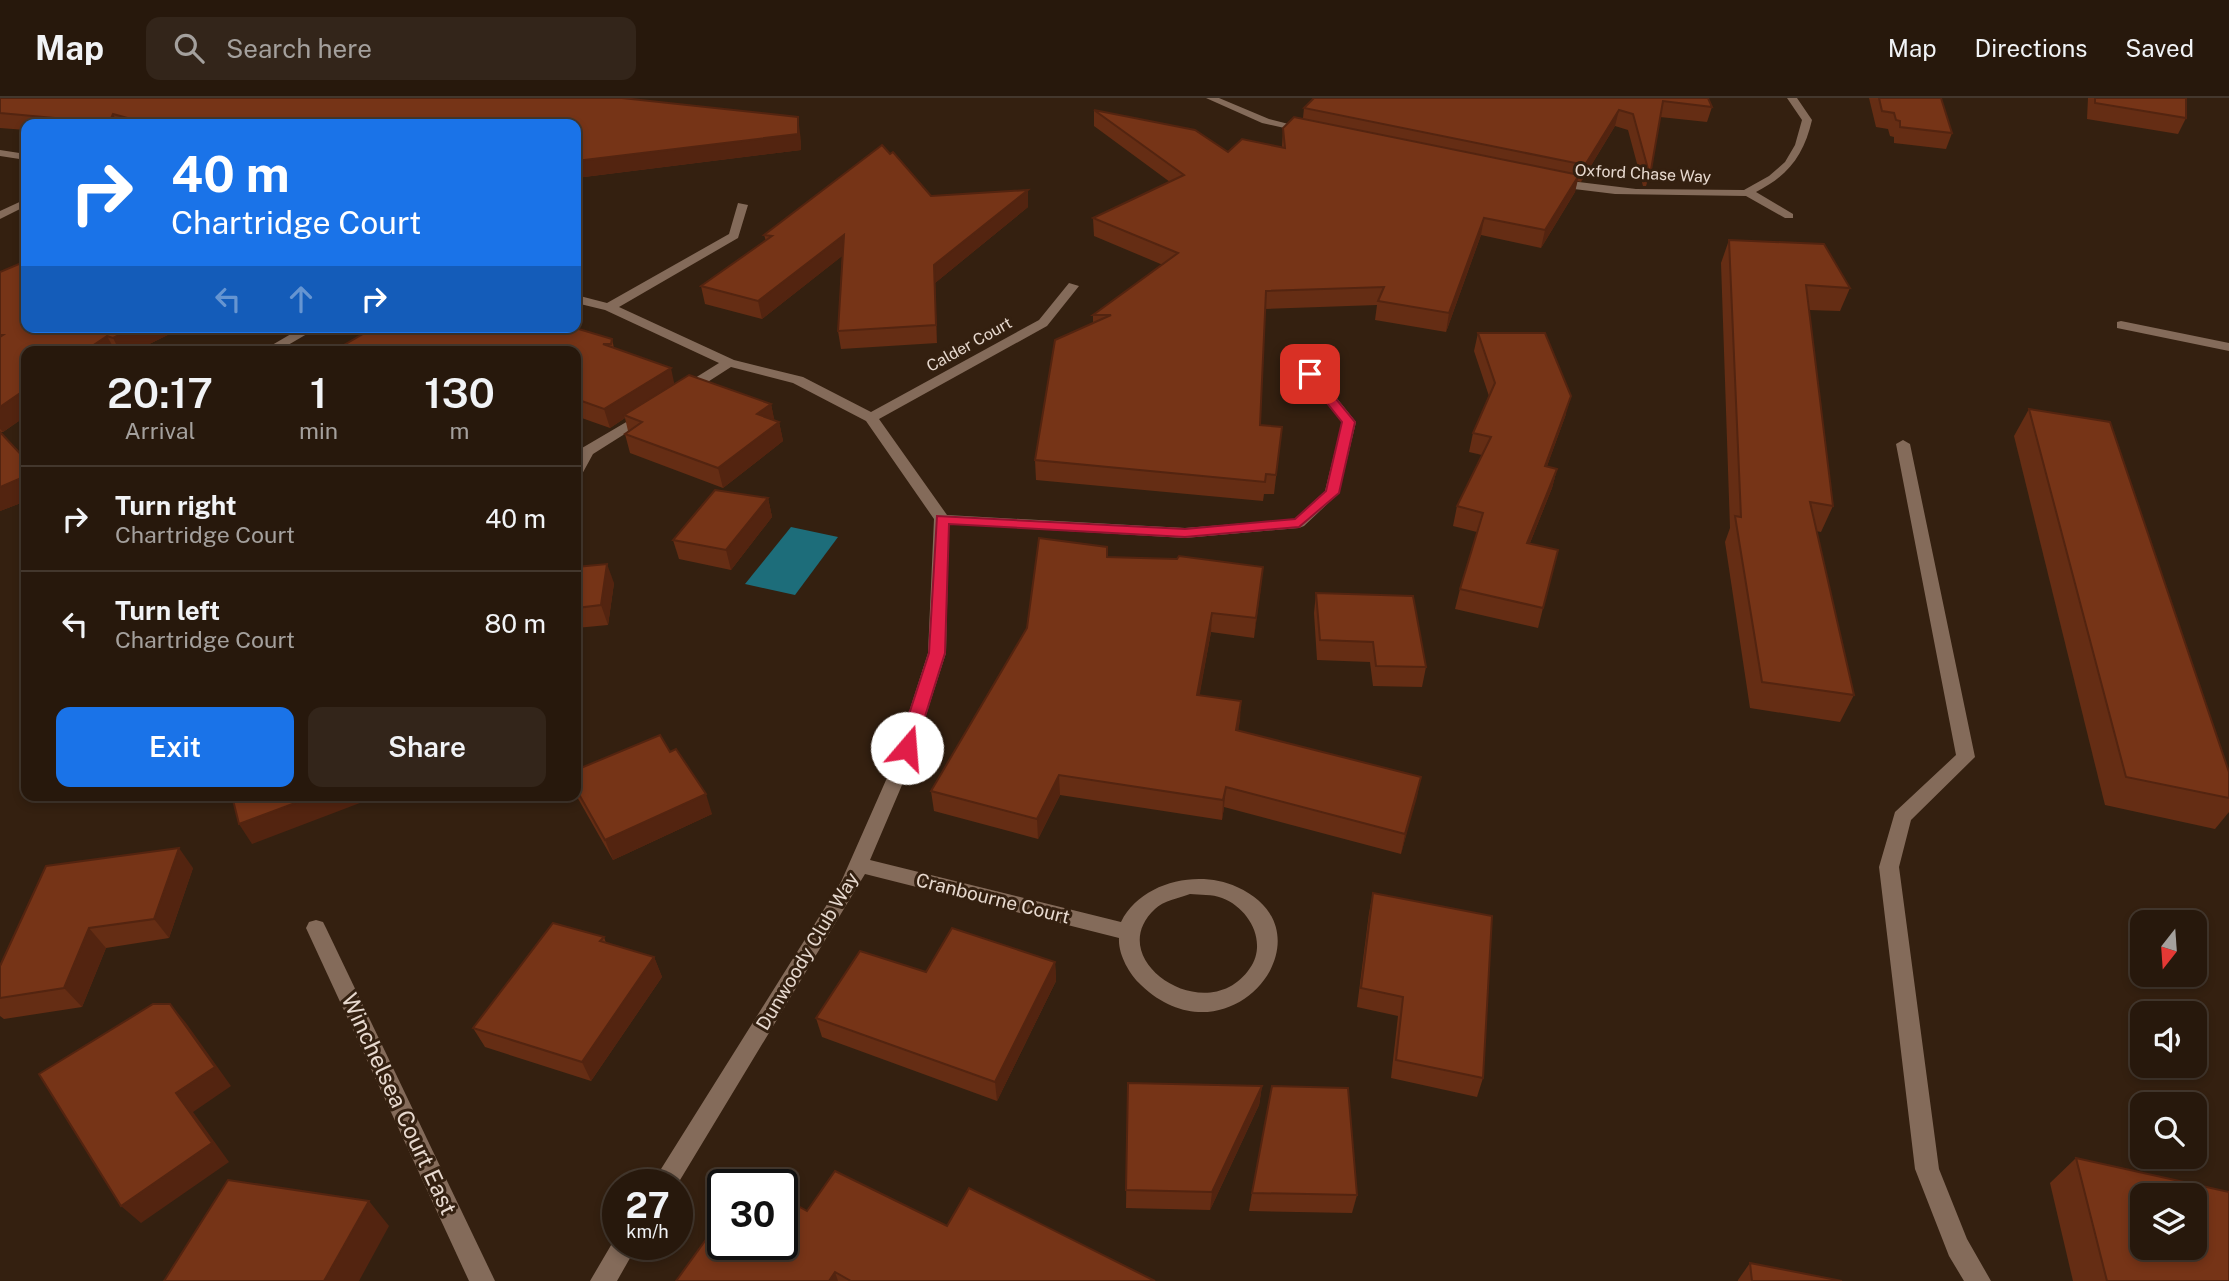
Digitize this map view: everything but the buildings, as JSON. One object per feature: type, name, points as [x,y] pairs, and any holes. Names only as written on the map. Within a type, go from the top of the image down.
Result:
[{"type":"street","points":[[1211,98],[1266,121],[1320,133]]},
{"type":"street","points":[[1789,216],[1748,192],[1790,165],[1803,145],[1807,120],[1792,98]]},
{"type":"street","points":[[0,153],[21,156]]},
{"type":"street","name":"Oxford Chase Way","points":[[1537,179],[1578,187],[1675,194],[1748,192]]},
{"type":"street","points":[[0,216],[21,205]]},
{"type":"street","points":[[609,307],[734,236],[742,205]]},
{"type":"street","name":"Calder Court","points":[[871,418],[1043,323],[1073,286]]},
{"type":"street","points":[[581,300],[609,307],[729,363],[798,380],[871,418],[942,519],[1185,533],[1299,523],[1332,493],[1349,422],[1310,374]]},
{"type":"street","points":[[2121,325],[2229,347]]},
{"type":"street","points":[[277,346],[302,333]]},
{"type":"street","points":[[581,463],[587,451],[729,363]]},
{"type":"street","points":[[1903,444],[1966,757],[1902,817],[1889,867],[1927,1169],[1958,1247],[1978,1281]]},
{"type":"street","name":"Dunwoody Club Way","points":[[673,1169],[850,885],[899,771],[937,653],[942,519]]},
{"type":"street","name":"Cranbourne Court","points":[[858,865],[1128,932]]},
{"type":"street","points":[[1189,886],[1211,887],[1232,894],[1250,906],[1262,922],[1269,940],[1268,959],[1259,977],[1243,991],[1221,1000],[1197,1002],[1173,997],[1152,986],[1137,970],[1129,951],[1128,932],[1135,915],[1150,901],[1168,890],[1189,886]]},
{"type":"street","name":"Winchelsea Court East","points":[[316,928],[482,1281]]},
{"type":"street","points":[[603,1281],[616,1260]]},
{"type":"water","points":[[791,527],[838,537],[795,595],[745,584]]},
{"type":"route","points":[[907,748],[937,653],[942,519],[1185,533],[1299,523],[1332,493],[1349,422],[1310,374]]}]
